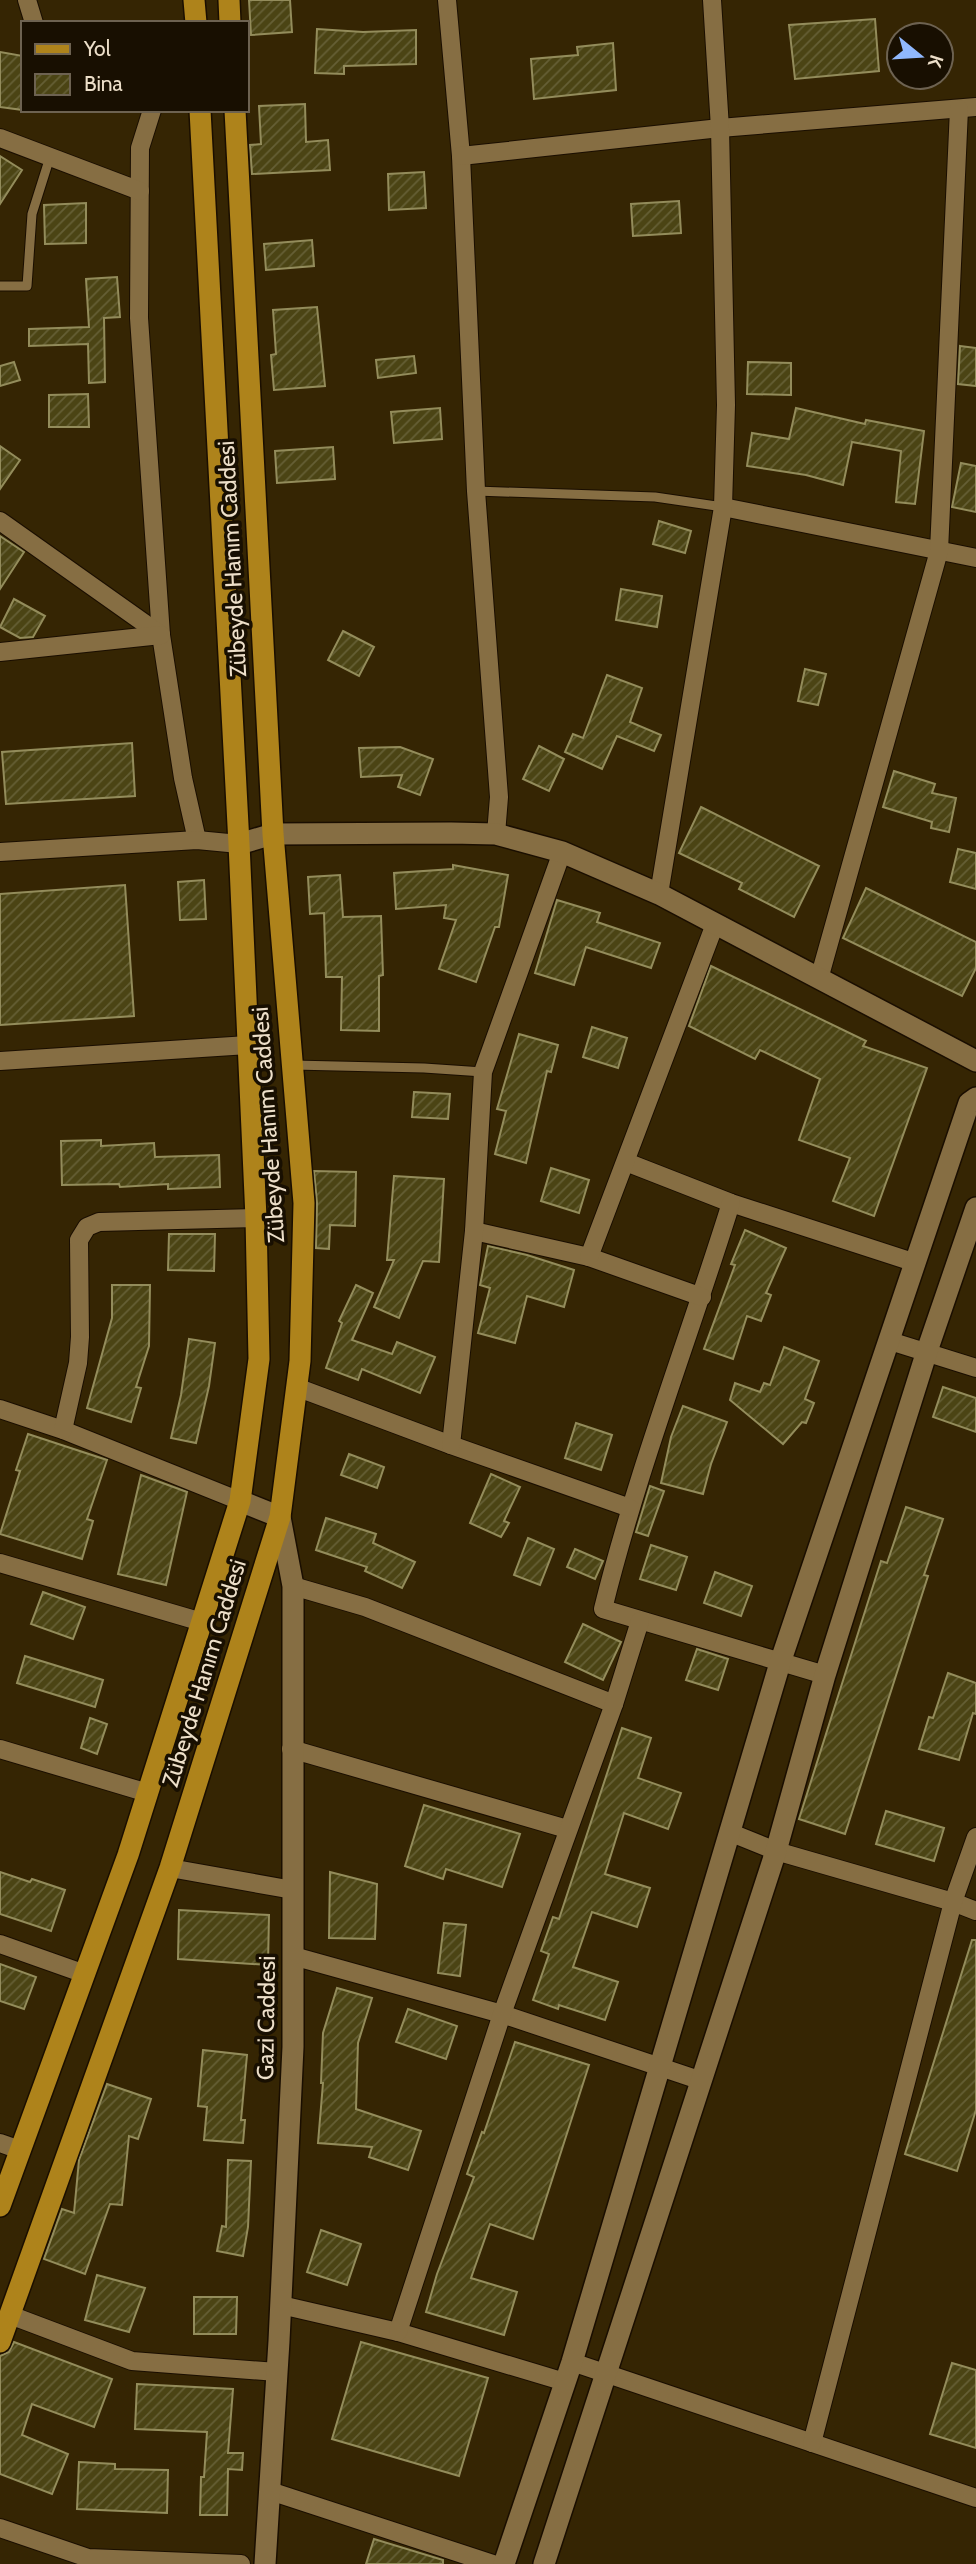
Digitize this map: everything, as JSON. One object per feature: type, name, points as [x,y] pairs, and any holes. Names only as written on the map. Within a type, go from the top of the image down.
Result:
[{"type":"main road","points":[[194,0],[196,21]]},
{"type":"main road","points":[[229,0],[230,21]]},
{"type":"main road","points":[[0,2206],[128,1855],[240,1501],[259,1359],[256,1218],[239,844],[201,112]]},
{"type":"main road","name":"Zübeyde Hanım Caddesi","points":[[0,2342],[170,1868],[280,1517],[300,1361],[304,1203],[273,834],[234,112]]},
{"type":"street","points":[[27,0],[33,21]]},
{"type":"street","points":[[447,0],[461,156],[476,491],[499,797],[496,834]]},
{"type":"street","points":[[659,894],[723,508],[726,405],[720,128],[712,0]]},
{"type":"street","points":[[461,156],[720,128],[967,108],[939,551],[819,979]]},
{"type":"street","points":[[151,112],[140,148],[139,318],[161,635],[183,778],[197,840]]},
{"type":"street","points":[[0,138],[140,191]]},
{"type":"street","points":[[723,508],[976,558]]},
{"type":"street","points":[[0,522],[161,635]]},
{"type":"street","points":[[0,652],[161,635]]},
{"type":"street","points":[[0,852],[197,840],[239,844],[273,834],[496,834],[562,852],[659,894],[976,1061]]},
{"type":"street","points":[[451,1445],[474,1231],[483,1072],[562,852]]},
{"type":"street","points":[[589,1257],[716,924]]},
{"type":"street","points":[[0,1061],[248,1045]]},
{"type":"street","points":[[505,2564],[568,2372],[780,1664],[969,1103],[976,1098]]},
{"type":"street","points":[[626,1162],[731,1203],[916,1263]]},
{"type":"street","points":[[731,1203],[630,1508],[603,1609],[780,1664],[825,1675]]},
{"type":"street","points":[[544,2564],[776,1851],[825,1675],[927,1351],[976,1208]]},
{"type":"street","points":[[63,1430],[78,1363],[79,1240],[82,1232],[99,1222],[256,1218]]},
{"type":"street","points":[[474,1231],[589,1257],[702,1297]]},
{"type":"street","points":[[890,1341],[976,1368]]},
{"type":"street","points":[[296,1387],[630,1508]]},
{"type":"street","points":[[0,1409],[63,1430],[280,1517]]},
{"type":"street","name":"Gazi Caddesi","points":[[265,2564],[293,2047],[293,1586],[280,1517]]},
{"type":"street","points":[[0,1563],[202,1622]]},
{"type":"street","points":[[293,1586],[365,1607],[614,1704]]},
{"type":"street","points":[[398,2332],[502,2014],[614,1704],[640,1621]]},
{"type":"street","points":[[0,1749],[148,1793]]},
{"type":"street","points":[[291,1749],[567,1829]]},
{"type":"street","points":[[729,1832],[776,1851],[976,1911]]},
{"type":"street","points":[[812,2444],[953,1902],[976,1837]]},
{"type":"street","points":[[170,1868],[293,1890]]},
{"type":"street","points":[[0,1944],[85,1974]]},
{"type":"street","points":[[293,1956],[502,2014],[702,2081]]},
{"type":"street","points":[[0,2143],[20,2150]]},
{"type":"street","points":[[281,2305],[568,2372],[607,2375],[976,2498]]},
{"type":"street","points":[[10,2315],[132,2361],[277,2372]]},
{"type":"street","points":[[270,2491],[493,2564]]},
{"type":"street","points":[[0,2528],[87,2561],[241,2564]]},
{"type":"lane","points":[[0,286],[27,286],[32,214],[50,157]]},
{"type":"lane","points":[[476,491],[655,497],[723,508]]},
{"type":"lane","points":[[293,1065],[483,1072]]},
{"type":"building","points":[[249,0],[290,0],[292,32],[251,35]]},
{"type":"building","points":[[875,19],[879,71],[795,79],[789,25]]},
{"type":"building","points":[[317,29],[363,32],[416,30],[416,64],[344,66],[344,74],[315,73]]},
{"type":"building","points":[[613,43],[616,90],[534,99],[531,59],[578,55],[577,47]]},
{"type":"building","points":[[0,52],[21,56],[21,110],[0,107]]},
{"type":"building","points":[[305,104],[306,142],[328,140],[330,170],[252,174],[250,145],[261,144],[259,106]]},
{"type":"building","points":[[0,156],[22,170],[0,204]]},
{"type":"building","points":[[424,172],[426,208],[389,210],[388,174]]},
{"type":"building","points":[[679,201],[681,233],[633,236],[631,204]]},
{"type":"building","points":[[86,203],[86,243],[45,244],[44,205]]},
{"type":"building","points":[[312,240],[314,266],[266,270],[264,244]]},
{"type":"building","points":[[117,277],[120,317],[104,318],[105,382],[89,383],[88,344],[29,346],[29,329],[89,327],[86,279]]},
{"type":"building","points":[[317,307],[325,386],[274,390],[271,355],[276,354],[273,310]]},
{"type":"building","points":[[960,346],[976,348],[976,386],[958,384]]},
{"type":"building","points":[[414,356],[416,373],[378,378],[376,360]]},
{"type":"building","points":[[14,362],[20,380],[0,386],[0,366]]},
{"type":"building","points":[[748,362],[791,363],[791,395],[747,394]]},
{"type":"building","points":[[88,394],[89,427],[49,427],[49,395]]},
{"type":"building","points":[[440,408],[442,439],[394,443],[391,412]]},
{"type":"building","points":[[796,408],[865,424],[866,420],[924,431],[915,504],[896,502],[901,451],[852,442],[843,485],[806,475],[747,466],[752,433],[789,439]]},
{"type":"building","points":[[0,446],[20,460],[0,489]]},
{"type":"building","points":[[333,447],[335,479],[277,483],[275,451]]},
{"type":"building","points":[[961,463],[976,466],[976,512],[952,507]]},
{"type":"building","points":[[659,521],[691,531],[685,553],[653,544]]},
{"type":"building","points":[[0,536],[24,552],[0,589]]},
{"type":"building","points":[[621,589],[662,596],[657,627],[616,620]]},
{"type":"building","points":[[14,599],[45,616],[33,637],[20,638],[0,627]]},
{"type":"building","points":[[343,631],[374,647],[359,676],[328,660]]},
{"type":"building","points":[[805,669],[826,674],[818,705],[798,701]]},
{"type":"building","points":[[607,675],[642,688],[630,722],[661,735],[654,751],[617,736],[602,769],[565,752],[573,734],[583,738]]},
{"type":"building","points":[[132,743],[135,796],[6,804],[2,752]]},
{"type":"building","points":[[539,746],[564,759],[549,791],[523,779]]},
{"type":"building","points":[[400,747],[433,759],[420,795],[398,787],[402,775],[361,777],[359,748]]},
{"type":"building","points":[[894,771],[935,784],[932,793],[956,798],[949,832],[931,828],[932,822],[883,807]]},
{"type":"building","points":[[701,807],[819,866],[794,917],[739,889],[742,883],[679,853]]},
{"type":"building","points":[[958,849],[976,853],[976,889],[950,882]]},
{"type":"building","points":[[453,865],[508,875],[499,927],[495,927],[476,982],[439,969],[456,920],[444,918],[446,905],[396,909],[394,873],[453,869]]},
{"type":"building","points":[[340,875],[343,917],[381,916],[383,975],[379,976],[379,1031],[341,1030],[342,977],[326,977],[324,913],[310,914],[308,877]]},
{"type":"building","points":[[204,880],[206,919],[180,920],[178,882]]},
{"type":"building","points":[[125,885],[134,1016],[0,1025],[0,894]]},
{"type":"building","points":[[866,888],[976,942],[976,968],[962,996],[843,938]]},
{"type":"building","points":[[557,900],[600,913],[597,922],[660,943],[651,968],[586,947],[574,985],[535,973]]},
{"type":"building","points":[[711,966],[866,1041],[863,1046],[927,1068],[874,1216],[833,1201],[850,1158],[799,1140],[820,1079],[760,1050],[755,1059],[689,1026]]},
{"type":"building","points":[[592,1027],[627,1038],[618,1068],[583,1057]]},
{"type":"building","points":[[519,1034],[558,1045],[551,1072],[547,1071],[526,1163],[495,1154],[506,1111],[497,1109]]},
{"type":"building","points":[[414,1092],[450,1094],[448,1119],[412,1117]]},
{"type":"building","points":[[101,1140],[101,1146],[154,1143],[155,1157],[219,1155],[220,1187],[168,1189],[168,1184],[120,1187],[119,1184],[62,1185],[61,1141]]},
{"type":"building","points":[[551,1168],[589,1180],[579,1213],[541,1201]]},
{"type":"building","points":[[314,1171],[356,1172],[355,1226],[330,1225],[329,1249],[316,1248],[317,1203]]},
{"type":"building","points":[[394,1176],[444,1179],[439,1262],[423,1261],[399,1318],[374,1307],[394,1260],[387,1260]]},
{"type":"building","points":[[745,1230],[786,1248],[766,1293],[771,1295],[761,1321],[747,1316],[733,1359],[704,1349],[735,1265],[731,1264]]},
{"type":"building","points":[[169,1234],[215,1234],[214,1271],[168,1270]]},
{"type":"building","points":[[488,1246],[574,1270],[564,1307],[527,1296],[515,1343],[478,1333],[490,1288],[480,1285]]},
{"type":"building","points":[[112,1285],[150,1285],[149,1346],[136,1387],[141,1388],[131,1422],[87,1408],[112,1318]]},
{"type":"building","points":[[356,1285],[373,1293],[352,1340],[392,1354],[397,1342],[435,1357],[420,1393],[362,1369],[358,1380],[326,1368],[342,1323],[339,1321]]},
{"type":"building","points":[[189,1339],[215,1343],[209,1386],[196,1443],[171,1438],[181,1395]]},
{"type":"building","points":[[784,1347],[819,1361],[805,1399],[814,1403],[806,1423],[802,1422],[783,1444],[730,1400],[735,1383],[760,1392],[764,1383],[770,1385]]},
{"type":"building","points":[[943,1387],[976,1398],[976,1432],[933,1417]]},
{"type":"building","points":[[683,1406],[727,1422],[703,1494],[661,1483],[671,1437]]},
{"type":"building","points":[[576,1423],[612,1435],[601,1470],[565,1458]]},
{"type":"building","points":[[28,1434],[107,1460],[87,1519],[93,1521],[82,1559],[0,1534],[20,1471],[16,1470]]},
{"type":"building","points":[[349,1454],[384,1467],[377,1488],[341,1475]]},
{"type":"building","points":[[491,1474],[520,1487],[504,1521],[509,1523],[501,1537],[470,1523]]},
{"type":"building","points":[[141,1475],[187,1492],[166,1585],[118,1574]]},
{"type":"building","points":[[650,1486],[664,1491],[648,1536],[636,1532]]},
{"type":"building","points":[[906,1507],[943,1519],[924,1575],[928,1576],[845,1834],[799,1819],[881,1561],[887,1563]]},
{"type":"building","points":[[326,1518],[376,1534],[373,1543],[415,1562],[402,1588],[365,1571],[367,1567],[316,1550]]},
{"type":"building","points":[[528,1538],[554,1549],[540,1585],[514,1575]]},
{"type":"building","points":[[651,1545],[687,1557],[676,1590],[640,1579]]},
{"type":"building","points":[[575,1549],[603,1561],[595,1579],[567,1567]]},
{"type":"building","points":[[715,1572],[752,1586],[741,1616],[704,1603]]},
{"type":"building","points":[[43,1592],[85,1607],[73,1639],[31,1624]]},
{"type":"building","points":[[583,1624],[621,1642],[603,1680],[565,1662]]},
{"type":"building","points":[[697,1649],[728,1659],[718,1690],[686,1680]]},
{"type":"building","points":[[25,1656],[103,1680],[95,1707],[17,1683]]},
{"type":"building","points":[[948,1673],[976,1683],[976,1714],[973,1713],[959,1760],[919,1749]]},
{"type":"building","points":[[90,1718],[107,1724],[97,1754],[81,1748]]},
{"type":"building","points":[[622,1728],[651,1738],[638,1778],[681,1793],[668,1829],[624,1813],[605,1874],[650,1888],[637,1927],[592,1912],[573,1967],[618,1982],[605,2020],[559,2005],[558,2009],[533,2000],[549,1954],[541,1951],[553,1917],[559,1919]]},
{"type":"building","points":[[424,1805],[520,1834],[502,1887],[446,1869],[443,1879],[405,1866]]},
{"type":"building","points":[[886,1811],[944,1828],[934,1861],[876,1844]]},
{"type":"building","points":[[0,1872],[65,1890],[51,1931],[0,1914]]},
{"type":"building","points":[[330,1872],[377,1884],[375,1939],[329,1938]]},
{"type":"building","points":[[179,1910],[269,1915],[268,1965],[178,1959]]},
{"type":"building","points":[[444,1923],[466,1925],[460,1976],[438,1973]]},
{"type":"building","points":[[972,1940],[976,1940],[976,2110],[957,2171],[905,2154]]},
{"type":"building","points":[[0,1964],[36,1977],[24,2009],[0,2001]]},
{"type":"building","points":[[337,1988],[372,1998],[358,2043],[356,2109],[421,2131],[408,2170],[369,2157],[372,2147],[318,2143],[323,2083],[323,2033]]},
{"type":"building","points":[[408,2009],[457,2026],[446,2059],[396,2042]]},
{"type":"building","points":[[515,2042],[589,2065],[533,2239],[490,2224],[471,2278],[517,2292],[504,2335],[426,2312],[437,2274],[474,2177],[467,2174]]},
{"type":"building","points":[[203,2050],[247,2055],[241,2120],[245,2120],[243,2143],[204,2140],[207,2107],[198,2106]]},
{"type":"building","points":[[107,2084],[151,2099],[138,2139],[129,2136],[122,2205],[110,2204],[85,2274],[44,2259],[62,2209],[74,2213],[79,2160]]},
{"type":"building","points":[[228,2160],[251,2161],[248,2227],[243,2256],[217,2251],[222,2226],[226,2227]]},
{"type":"building","points":[[321,2230],[361,2244],[347,2285],[307,2272]]},
{"type":"building","points":[[97,2275],[145,2288],[129,2332],[85,2320]]},
{"type":"building","points":[[194,2297],[237,2297],[236,2334],[194,2334]]},
{"type":"building","points":[[14,2342],[112,2379],[94,2427],[32,2404],[22,2435],[68,2454],[52,2494],[0,2474],[0,2356],[9,2352]]},
{"type":"building","points":[[361,2342],[488,2378],[459,2476],[332,2439]]},
{"type":"building","points":[[952,2363],[976,2370],[976,2448],[930,2434]]},
{"type":"building","points":[[137,2384],[233,2389],[228,2453],[243,2453],[242,2470],[228,2469],[227,2515],[200,2515],[201,2477],[204,2477],[207,2432],[135,2429]]},
{"type":"building","points":[[79,2462],[115,2464],[115,2469],[168,2470],[167,2513],[77,2509]]},
{"type":"building","points":[[374,2539],[443,2560],[443,2564],[366,2564]]}]
